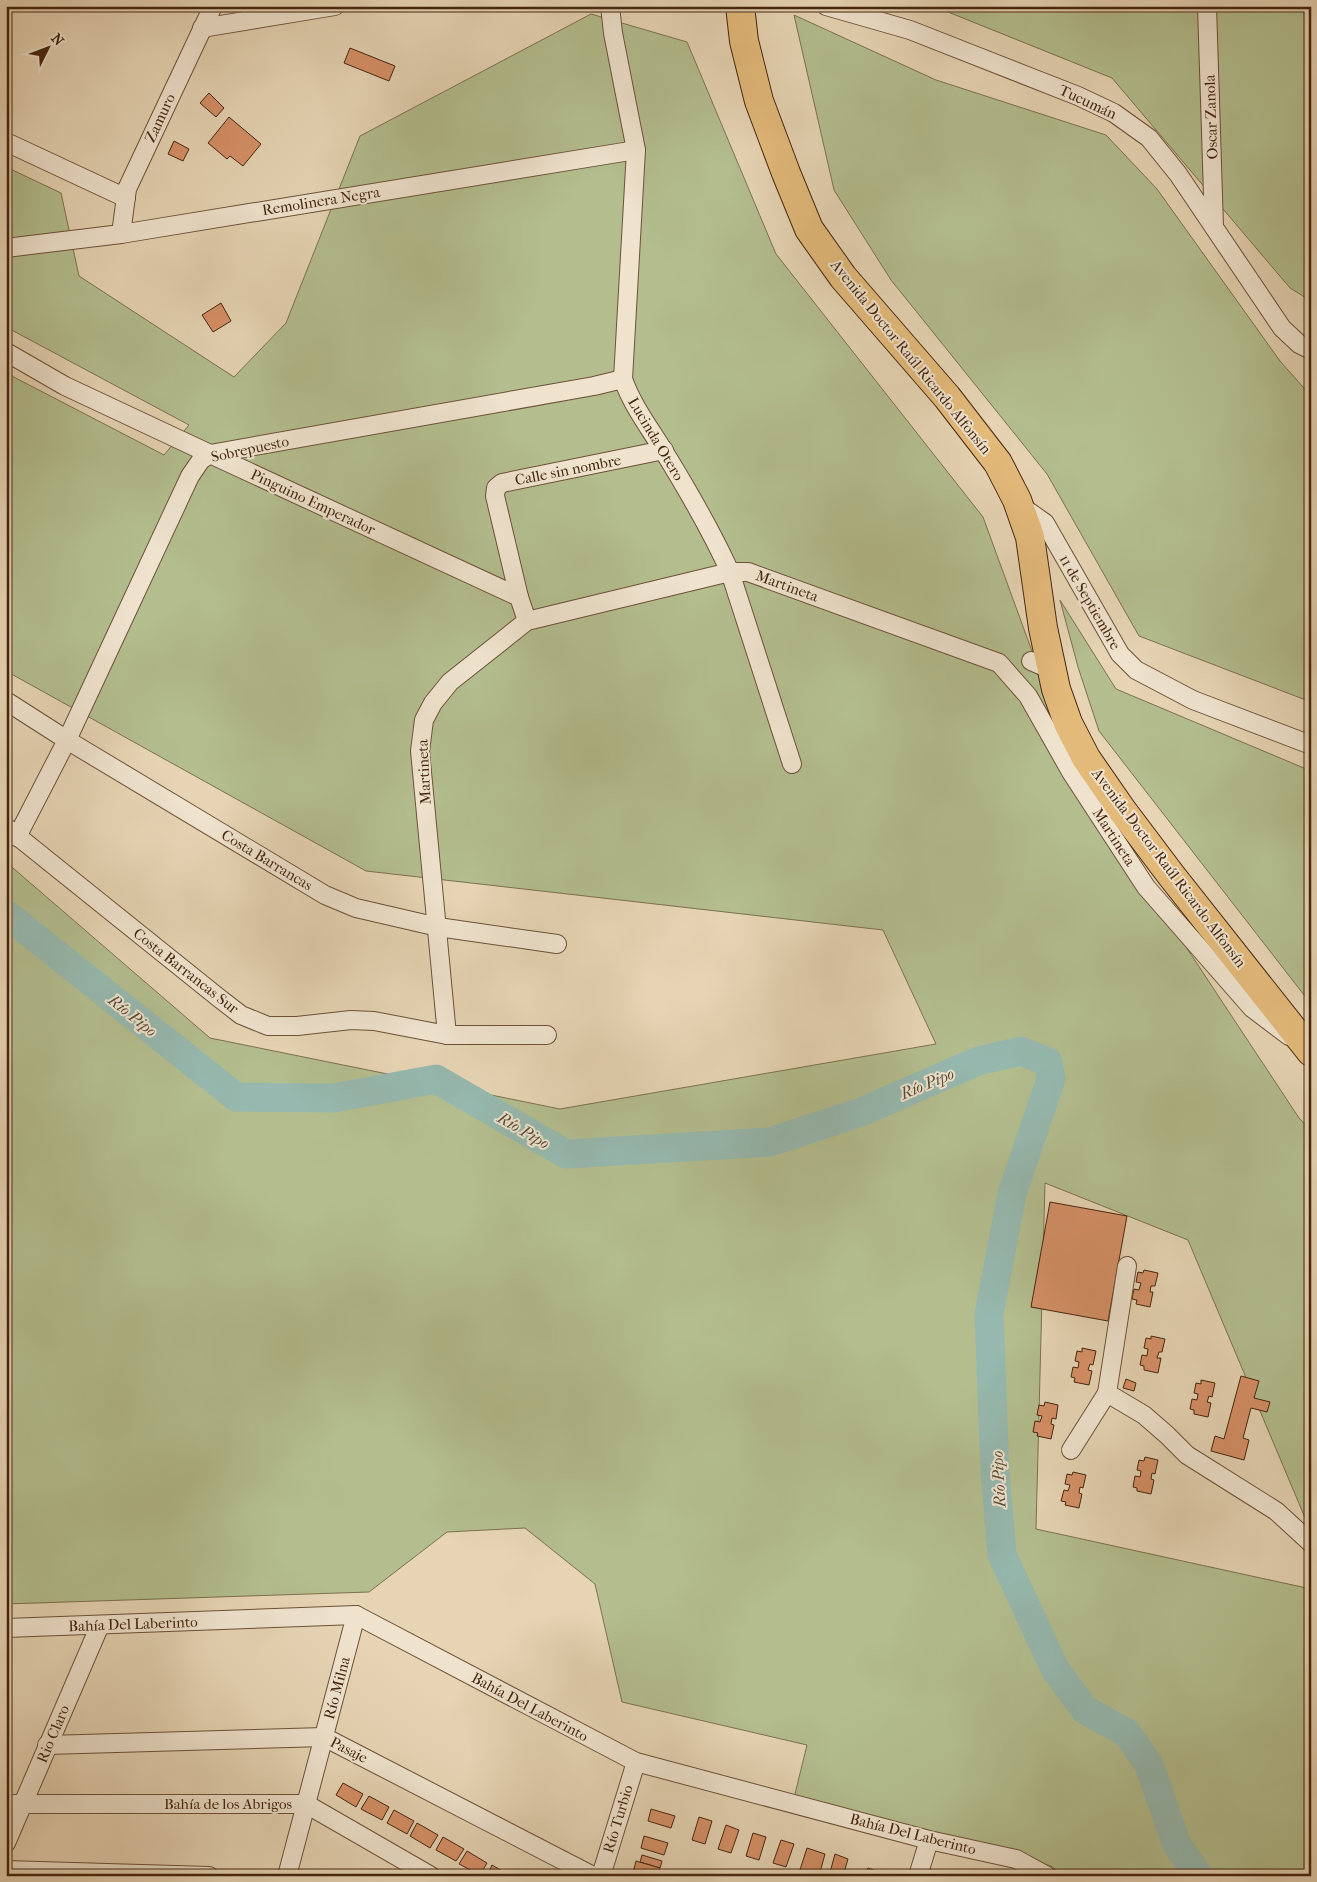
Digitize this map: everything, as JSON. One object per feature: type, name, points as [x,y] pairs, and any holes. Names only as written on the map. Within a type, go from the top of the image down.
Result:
[{"type":"main road","name":"Avenida Doctor Raúl Ricardo Alfonsín","points":[[740,6],[744,41],[759,101],[809,229],[843,277],[947,397],[998,463],[1018,504],[1030,537],[1043,628],[1041,665],[1056,688],[1068,723],[1086,758],[1171,875],[1311,1052]]},
{"type":"street","name":"Zamuro","points":[[121,234],[128,189],[213,6]]},
{"type":"street","points":[[202,28],[335,6]]},
{"type":"street","name":"Lucinda Otero","points":[[610,6],[613,33],[636,150],[624,379],[629,395],[664,450],[720,549],[730,572],[792,764]]},
{"type":"street","name":"Tucumán","points":[[826,6],[910,30],[1078,96],[1114,113],[1149,138],[1178,174],[1282,328],[1298,344],[1311,350]]},
{"type":"street","name":"Oscar Zanola","points":[[1207,6],[1214,227]]},
{"type":"street","points":[[6,142],[126,198]]},
{"type":"street","name":"Remolinera Negra","points":[[6,248],[121,234],[636,150]]},
{"type":"street","name":"Pinguino Emperador","points":[[6,352],[65,386],[519,597]]},
{"type":"street","name":"Sobrepuesto","points":[[12,832],[67,740],[190,476],[201,460],[210,454],[594,386],[624,379]]},
{"type":"street","name":"Calle sin nombre","points":[[519,597],[495,496],[496,488],[502,483],[664,450]]},
{"type":"street","name":"11 de Septiembre","points":[[1018,504],[1045,523],[1120,654],[1136,670],[1193,700],[1311,745]]},
{"type":"street","name":"Martineta","points":[[447,1035],[420,751],[424,720],[433,703],[450,682],[527,621],[730,572],[748,572],[999,663],[1028,696],[1071,772],[1146,887],[1252,1008],[1311,1052]]},
{"type":"street","points":[[519,597],[527,621]]},
{"type":"street","name":"Costa Barrancas","points":[[6,701],[67,740],[325,895],[356,908],[438,927],[557,944]]},
{"type":"street","name":"Costa Barrancas Sur","points":[[12,832],[241,1015],[268,1026],[297,1026],[351,1020],[374,1021],[447,1035],[547,1035]]},
{"type":"street","points":[[1071,1450],[1107,1392],[1126,1266]]},
{"type":"street","points":[[1107,1392],[1144,1415],[1187,1455],[1276,1511],[1311,1543]]},
{"type":"street","name":"Bahía Del Laberinto","points":[[6,1628],[356,1615],[636,1762],[929,1840],[1016,1859],[1047,1876]]},
{"type":"street","name":"Río Milna","points":[[287,1876],[356,1615]]},
{"type":"street","name":"Rio Claro","points":[[6,1843],[15,1804],[48,1745],[100,1625]]},
{"type":"street","name":"Pasaje","points":[[48,1745],[324,1737],[593,1876]]},
{"type":"street","name":"Río Turbio","points":[[601,1876],[636,1762]]},
{"type":"street","name":"Bahía de los Abrigos","points":[[15,1804],[306,1804],[431,1876]]},
{"type":"street","points":[[918,1876],[929,1840]]},
{"type":"street","points":[[6,1870],[209,1876]]},
{"type":"green space","points":[[933,6],[1307,6],[1311,65],[1311,301],[1290,288],[1112,78]]},
{"type":"green space","points":[[591,14],[687,42],[776,254],[983,517],[1083,791],[1299,1118],[1311,1131],[1311,1532],[1188,1240],[1045,1183],[1036,1529],[1311,1589],[1311,1876],[1064,1876],[1051,1866],[1017,1854],[794,1798],[807,1745],[622,1702],[595,1584],[525,1528],[447,1532],[369,1592],[6,1604],[6,862],[210,1038],[560,1109],[936,1044],[883,930],[366,871],[6,671],[6,373],[164,455],[189,425],[6,327],[6,167],[61,193],[79,276],[234,377],[286,323],[360,136]]},
{"type":"green space","points":[[794,15],[936,80],[1106,135],[1157,189],[1280,361],[1311,396],[1311,702],[1139,636],[1047,474],[891,280],[834,190]]},
{"type":"green space","points":[[1060,600],[1116,689],[1311,771],[1311,1004],[1099,731],[1078,667]]},
{"type":"building","points":[[350,48],[395,66],[389,81],[344,63]]},
{"type":"building","points":[[209,93],[224,108],[216,117],[200,103]]},
{"type":"building","points":[[229,117],[261,144],[243,166],[230,156],[227,159],[208,143]]},
{"type":"building","points":[[174,141],[189,149],[183,161],[168,154]]},
{"type":"building","points":[[221,303],[231,321],[213,332],[202,315]]},
{"type":"building","points":[[1050,1202],[1127,1216],[1108,1321],[1031,1307]]},
{"type":"building","points":[[1144,1270],[1158,1273],[1155,1286],[1151,1286],[1150,1292],[1153,1292],[1150,1307],[1136,1304],[1137,1300],[1132,1299],[1134,1289],[1139,1290],[1141,1283],[1136,1282],[1138,1272],[1143,1273]]},
{"type":"building","points":[[1151,1336],[1165,1339],[1162,1352],[1159,1352],[1157,1358],[1161,1358],[1158,1373],[1144,1370],[1144,1366],[1140,1365],[1142,1355],[1147,1356],[1148,1349],[1144,1348],[1146,1338],[1151,1339]]},
{"type":"building","points":[[1082,1348],[1096,1351],[1093,1365],[1090,1364],[1088,1370],[1092,1371],[1089,1385],[1074,1382],[1075,1378],[1071,1377],[1073,1367],[1078,1368],[1079,1362],[1075,1361],[1077,1351],[1082,1352]]},
{"type":"building","points":[[1241,1376],[1259,1381],[1254,1398],[1270,1402],[1267,1412],[1251,1408],[1243,1438],[1249,1440],[1244,1460],[1211,1451],[1215,1436],[1224,1439]]},
{"type":"building","points":[[1126,1379],[1136,1383],[1134,1391],[1123,1388]]},
{"type":"building","points":[[1201,1380],[1215,1383],[1212,1397],[1209,1396],[1207,1402],[1211,1403],[1208,1417],[1194,1414],[1194,1410],[1190,1409],[1192,1399],[1197,1400],[1198,1394],[1194,1393],[1196,1383],[1201,1384]]},
{"type":"building","points":[[1045,1402],[1058,1405],[1056,1419],[1052,1418],[1051,1424],[1054,1425],[1051,1439],[1037,1436],[1038,1433],[1033,1432],[1035,1421],[1040,1422],[1042,1416],[1037,1415],[1039,1405],[1044,1406]]},
{"type":"building","points":[[1145,1457],[1158,1460],[1155,1474],[1152,1473],[1151,1479],[1154,1480],[1151,1494],[1137,1491],[1137,1488],[1133,1487],[1135,1476],[1140,1477],[1141,1471],[1137,1470],[1139,1460],[1144,1461]]},
{"type":"building","points":[[1073,1472],[1086,1475],[1083,1488],[1080,1487],[1079,1493],[1082,1494],[1079,1508],[1065,1505],[1066,1502],[1061,1501],[1064,1490],[1068,1491],[1070,1485],[1065,1484],[1067,1474],[1072,1475]]},
{"type":"building","points":[[343,1783],[363,1794],[356,1807],[336,1795]]},
{"type":"building","points":[[369,1796],[389,1807],[382,1820],[361,1809]]},
{"type":"building","points":[[651,1809],[675,1816],[671,1828],[648,1821]]},
{"type":"building","points":[[394,1810],[414,1821],[407,1834],[387,1823]]},
{"type":"building","points":[[699,1817],[712,1821],[705,1844],[692,1840]]},
{"type":"building","points":[[417,1823],[438,1835],[430,1848],[410,1836]]},
{"type":"building","points":[[726,1825],[739,1830],[731,1853],[718,1849]]},
{"type":"building","points":[[753,1833],[766,1837],[759,1860],[746,1856]]},
{"type":"building","points":[[644,1836],[668,1843],[664,1855],[641,1848]]},
{"type":"building","points":[[443,1837],[464,1849],[456,1861],[436,1850]]},
{"type":"building","points":[[781,1840],[794,1844],[786,1867],[773,1863]]},
{"type":"building","points":[[807,1848],[825,1854],[819,1876],[807,1872],[806,1876],[798,1876]]},
{"type":"building","points":[[467,1851],[487,1863],[480,1875],[459,1864]]},
{"type":"building","points":[[835,1854],[848,1859],[843,1876],[829,1876]]},
{"type":"building","points":[[642,1855],[662,1861],[660,1868],[640,1862]]},
{"type":"building","points":[[636,1861],[660,1868],[658,1876],[643,1876],[633,1873]]},
{"type":"building","points":[[492,1865],[511,1876],[487,1876]]},
{"type":"building","points":[[868,1868],[890,1876],[866,1876]]},
{"type":"waterway","name":"Río Pipo","points":[[6,914],[236,1097],[334,1098],[436,1079],[566,1154],[770,1142],[861,1112],[978,1061],[1021,1051],[1048,1062],[1051,1079],[1012,1194],[989,1314],[995,1472],[1002,1555],[1055,1669],[1085,1710],[1127,1733],[1149,1765],[1177,1845],[1199,1876]]}]
